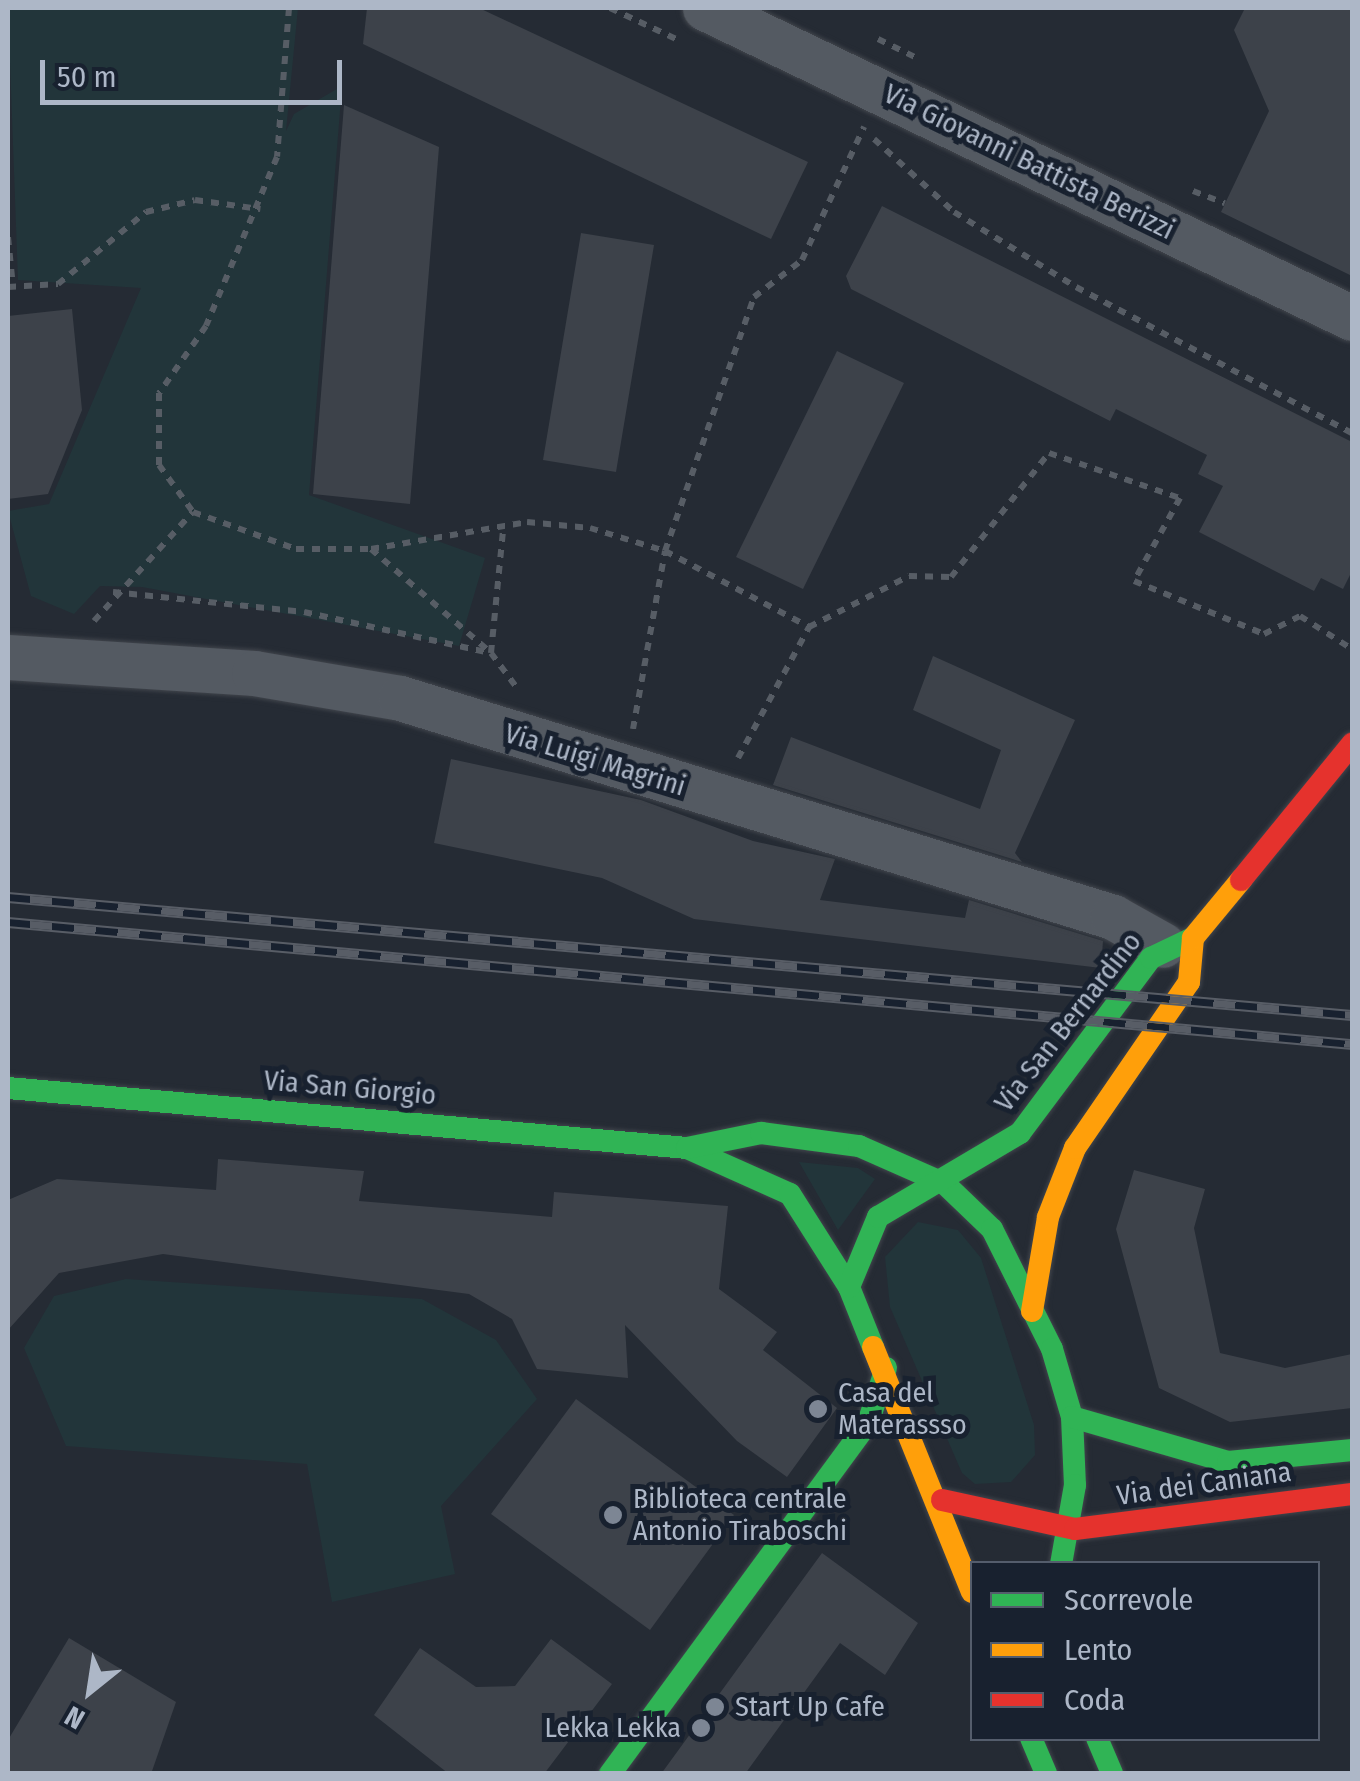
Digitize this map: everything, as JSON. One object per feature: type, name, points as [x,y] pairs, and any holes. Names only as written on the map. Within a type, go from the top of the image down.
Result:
[{"type":"main road","name":"Via San Bernardino","points":[[849,1287],[878,1216],[946,1184],[1034,1118],[1178,942],[1352,744]]},
{"type":"main road","points":[[1032,1310],[1048,1217],[1076,1148],[1190,982],[1178,942]]},
{"type":"main road","name":"Via San Giorgio","points":[[8,1088],[688,1148],[761,1133],[822,1140],[894,1155],[946,1184],[992,1230],[1032,1310],[1072,1417],[1074,1484],[1061,1561]]},
{"type":"main road","name":"Via San Giorgio","points":[[688,1148],[790,1194],[849,1287],[942,1500],[970,1586]]},
{"type":"main road","points":[[610,1774],[868,1423],[886,1368]]},
{"type":"main road","name":"Via dei Caniana","points":[[1072,1417],[1228,1462],[1352,1450]]},
{"type":"main road","name":"Via dei Caniana","points":[[942,1500],[1064,1528],[1352,1494]]},
{"type":"main road","points":[[1032,1741],[1046,1774]]},
{"type":"main road","points":[[1097,1741],[1112,1774]]},
{"type":"street","name":"Via Giovanni Battista Berizzi","points":[[699,28],[873,110],[1352,318]]},
{"type":"street","name":"Via Luigi Magrini","points":[[8,656],[254,673],[400,698],[610,766],[733,785],[1178,942]]},
{"type":"path","points":[[289,8],[277,157],[260,209],[206,326],[159,392],[159,464],[193,512],[296,548],[371,549],[503,530],[527,522],[590,528],[664,551],[809,627]]},
{"type":"path","points":[[610,8],[699,28]]},
{"type":"path","points":[[610,766],[634,727],[664,551],[754,297],[802,260],[902,50]]},
{"type":"path","points":[[846,121],[873,110]]},
{"type":"path","points":[[873,110],[954,212],[1076,288],[1352,433]]},
{"type":"path","points":[[8,236],[10,287],[58,284],[146,212],[195,200],[260,209]]},
{"type":"path","points":[[733,785],[809,627],[909,576],[952,577],[1049,453],[1180,498],[1134,581],[1264,634],[1300,616],[1352,649]]},
{"type":"path","points":[[87,662],[96,610],[193,512]]},
{"type":"path","points":[[491,653],[503,530]]},
{"type":"path","points":[[371,549],[491,653],[514,688],[532,693]]},
{"type":"path","points":[[114,592],[304,612],[491,653]]},
{"type":"path","points":[[617,722],[650,734]]},
{"type":"green space","points":[[8,8],[298,8],[286,131],[294,114],[342,86],[309,495],[485,558],[459,646],[142,587],[100,586],[74,614],[31,596],[8,511],[49,504],[141,288],[18,280]]},
{"type":"green space","points":[[799,1162],[858,1168],[875,1179],[838,1230]]},
{"type":"green space","points":[[918,1222],[958,1230],[981,1258],[1034,1425],[1035,1455],[1011,1482],[975,1484],[962,1473],[890,1307],[885,1257]]},
{"type":"green space","points":[[126,1279],[422,1299],[496,1340],[537,1399],[441,1506],[455,1574],[332,1602],[307,1464],[66,1446],[24,1348],[54,1296]]},
{"type":"building","points":[[367,8],[479,8],[808,162],[771,239],[363,44]]},
{"type":"building","points":[[1245,8],[1352,8],[1352,276],[1221,212],[1269,111],[1234,30]]},
{"type":"building","points":[[344,105],[439,147],[410,504],[313,494]]},
{"type":"building","points":[[882,206],[1352,442],[1352,571],[1343,589],[1321,578],[1314,591],[1199,532],[1223,486],[1198,474],[1207,455],[1116,409],[1110,421],[851,289],[846,276]]},
{"type":"building","points":[[581,233],[654,245],[616,472],[543,460]]},
{"type":"building","points":[[72,309],[82,410],[48,494],[8,499],[8,316]]},
{"type":"building","points":[[837,351],[904,383],[803,589],[736,557]]},
{"type":"building","points":[[933,656],[1075,720],[1015,853],[1022,862],[773,785],[791,737],[980,809],[1001,750],[913,710]]},
{"type":"building","points":[[451,759],[641,800],[753,841],[835,859],[820,900],[965,918],[969,900],[1103,941],[1101,968],[694,919],[602,878],[434,843]]},
{"type":"building","points":[[218,1159],[364,1171],[359,1201],[552,1217],[554,1192],[728,1206],[719,1289],[777,1332],[763,1350],[837,1408],[787,1477],[737,1441],[625,1325],[628,1378],[537,1369],[512,1319],[469,1294],[163,1254],[59,1273],[8,1330],[8,1200],[57,1179],[216,1190]]},
{"type":"building","points":[[1134,1170],[1205,1189],[1194,1228],[1220,1353],[1285,1368],[1352,1354],[1352,1408],[1230,1422],[1159,1388],[1116,1229]]},
{"type":"building","name":"Biblioteca centrale Antonio Tiraboschi","points":[[576,1399],[734,1515],[650,1630],[491,1514]]},
{"type":"building","points":[[822,1553],[918,1623],[885,1675],[840,1643],[745,1774],[661,1774]]},
{"type":"building","points":[[69,1638],[176,1702],[151,1774],[8,1774],[8,1740]]},
{"type":"building","points":[[551,1639],[612,1684],[544,1774],[449,1774],[374,1715],[420,1648],[476,1687],[515,1686]]},
{"type":"railway","points":[[8,897],[1352,1015]]},
{"type":"railway","points":[[8,922],[1352,1044]]},
{"type":"traffic: fast","points":[[849,1287],[878,1217],[1020,1133],[1151,958],[1193,938]]},
{"type":"traffic: fast","points":[[8,1088],[687,1148],[790,1194],[849,1287],[873,1347]]},
{"type":"traffic: fast","points":[[687,1148],[761,1133],[859,1146],[945,1184],[992,1229],[1052,1349],[1072,1417],[1075,1485],[1062,1561]]},
{"type":"traffic: fast","points":[[610,1774],[868,1423],[886,1368]]},
{"type":"traffic: fast","points":[[1072,1417],[1228,1462],[1352,1450]]},
{"type":"traffic: fast","points":[[1032,1741],[1046,1774]]},
{"type":"traffic: fast","points":[[1098,1741],[1112,1774]]},
{"type":"traffic: slow","points":[[1032,1311],[1048,1217],[1075,1148],[1189,982],[1193,938],[1241,880]]},
{"type":"traffic: slow","points":[[873,1347],[970,1587]]},
{"type":"traffic: jam","points":[[1241,880],[1352,744]]},
{"type":"traffic: jam","points":[[942,1500],[1075,1529],[1352,1494]]},
{"type":"place","name":"Casa del Materassso","points":[[818,1409]]},
{"type":"place","name":"Biblioteca centrale Antonio Tiraboschi","points":[[613,1515]]},
{"type":"place","name":"Start Up Cafe","points":[[715,1707]]},
{"type":"place","name":"Lekka Lekka","points":[[701,1728]]}]
